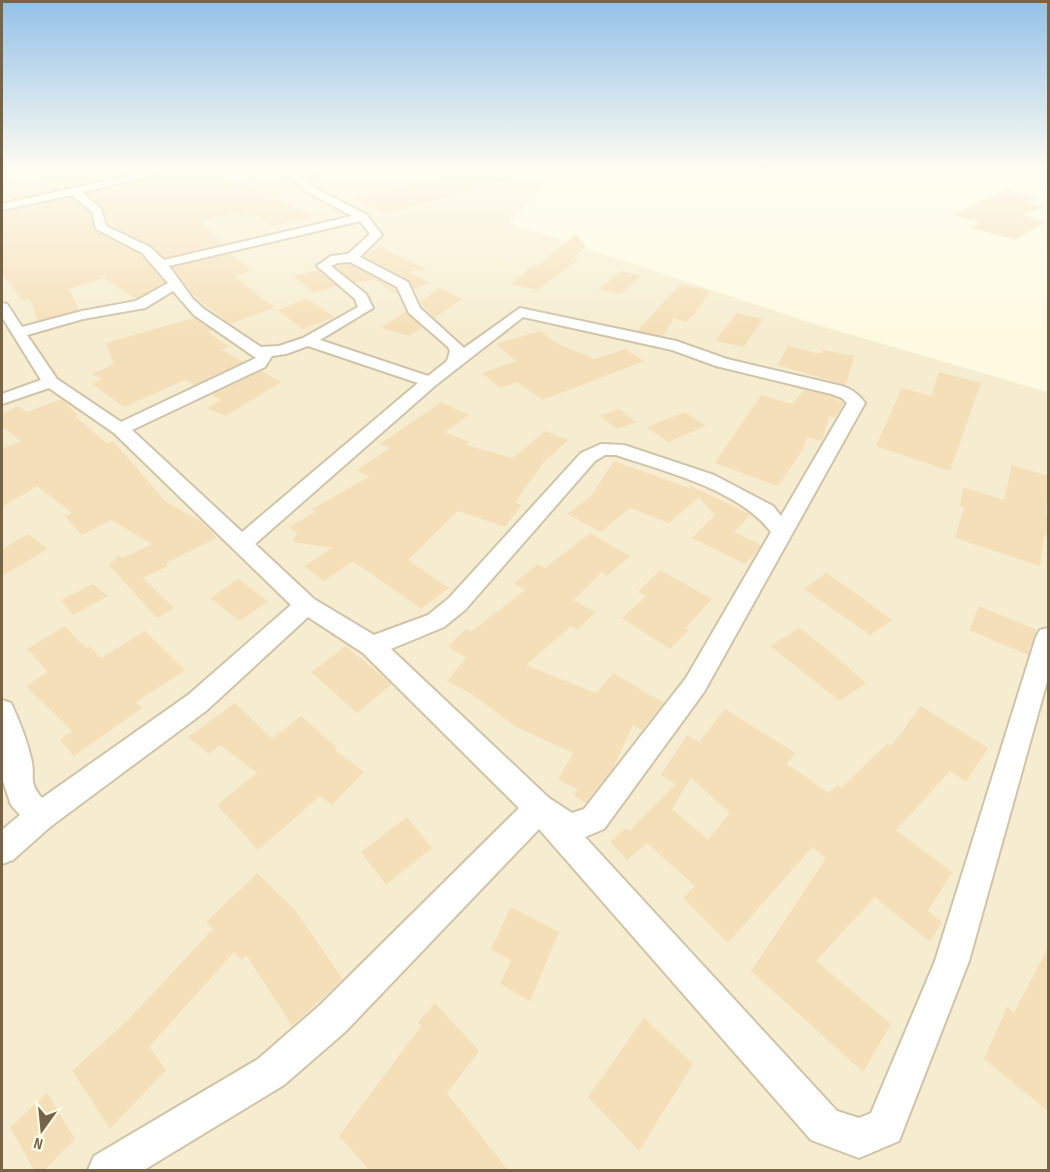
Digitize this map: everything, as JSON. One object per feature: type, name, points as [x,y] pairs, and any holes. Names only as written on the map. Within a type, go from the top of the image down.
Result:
[{"type":"street","points":[[100,224],[105,231],[146,250],[161,264],[188,302],[199,312],[265,357],[259,364],[120,429]]},
{"type":"street","points":[[161,264],[332,224]]},
{"type":"street","points":[[258,352],[281,351],[309,341],[366,308],[361,297],[352,293],[323,266],[335,260],[352,258],[375,238],[376,235],[368,224]]},
{"type":"street","points":[[352,258],[403,285],[414,310],[455,345],[458,351],[454,365]]},
{"type":"street","points":[[7,316],[81,315],[140,305],[175,284]]},
{"type":"street","points":[[242,544],[430,382],[520,312],[676,346],[722,363],[848,394],[856,403],[796,510],[781,530],[725,636],[695,685],[594,819],[570,828],[539,808]]},
{"type":"street","points":[[7,316],[51,382],[120,429],[306,604],[372,646],[539,808],[825,1126],[859,1138],[885,1127],[952,961],[1048,637]]},
{"type":"street","points":[[309,341],[430,382]]},
{"type":"street","points":[[2,399],[51,382]]},
{"type":"street","points":[[372,646],[436,621],[457,604],[588,457],[601,450],[616,449],[707,478],[766,511],[781,530]]},
{"type":"street","points":[[766,511],[796,510]]},
{"type":"street","points":[[2,849],[40,817],[197,703],[306,604]]},
{"type":"street","points":[[2,711],[18,760],[17,781],[21,795],[40,817]]},
{"type":"street","points":[[108,1170],[271,1072],[332,1019],[539,808]]},
{"type":"shaded area","points":[[2,224],[511,224],[818,325],[1048,392],[1048,1170],[2,1170]]},
{"type":"building","points":[[2,224],[93,224],[95,231],[141,255],[164,282],[136,299],[104,278],[69,289],[79,310],[38,321],[30,299],[23,301],[2,274]]},
{"type":"building","points":[[108,224],[203,224],[222,244],[165,258],[151,245]]},
{"type":"building","points":[[978,224],[1042,224],[1015,240],[971,228]]},
{"type":"building","points":[[576,234],[586,246],[573,258],[579,259],[537,290],[511,284],[534,265],[538,266]]},
{"type":"building","points":[[379,247],[426,269],[409,272],[430,283],[414,289],[409,280],[364,256]]},
{"type":"building","points":[[231,254],[251,271],[236,276],[259,297],[275,307],[230,324],[195,297],[173,267]]},
{"type":"building","points":[[350,264],[395,289],[398,295],[374,280],[354,282],[335,267]]},
{"type":"building","points":[[318,270],[337,286],[314,293],[294,276]]},
{"type":"building","points":[[621,271],[641,276],[620,294],[599,289]]},
{"type":"building","points":[[681,284],[710,291],[695,313],[686,322],[674,318],[663,336],[637,331]]},
{"type":"building","points":[[440,288],[462,299],[434,318],[420,302]]},
{"type":"building","points":[[306,299],[335,317],[302,329],[278,310]]},
{"type":"building","points":[[406,311],[422,327],[409,336],[381,328]]},
{"type":"building","points":[[736,313],[763,319],[744,347],[716,341]]},
{"type":"building","points":[[194,318],[212,330],[208,332],[229,347],[222,350],[243,362],[194,385],[185,380],[124,407],[92,384],[101,379],[92,374],[114,364],[106,343]]},
{"type":"building","points":[[540,331],[558,344],[595,359],[625,349],[644,361],[543,400],[517,382],[500,388],[482,373],[516,361],[496,344]]},
{"type":"building","points":[[788,346],[821,354],[823,350],[854,356],[846,385],[777,365]]},
{"type":"building","points":[[261,371],[281,382],[226,416],[207,408],[221,400],[212,395]]},
{"type":"building","points":[[939,372],[981,383],[950,471],[876,446],[902,388],[931,396]]},
{"type":"building","points":[[804,390],[830,396],[844,403],[835,418],[829,416],[822,441],[807,437],[803,449],[778,486],[715,463],[761,395],[792,404]]},
{"type":"building","points":[[61,399],[78,415],[75,416],[107,443],[113,441],[166,502],[202,522],[217,538],[166,563],[168,566],[143,578],[174,608],[157,618],[109,565],[119,555],[123,558],[152,544],[111,520],[82,535],[65,516],[72,513],[37,486],[2,507],[2,449],[21,441],[2,427],[2,414],[18,406],[27,412]]},
{"type":"building","points":[[441,402],[469,415],[445,432],[469,442],[466,445],[513,458],[545,431],[568,440],[542,464],[515,503],[522,505],[505,527],[458,511],[408,560],[449,588],[421,609],[353,561],[324,581],[304,566],[332,548],[292,542],[297,533],[289,527],[315,512],[312,509],[369,477],[357,470],[390,448],[380,444]]},
{"type":"building","points":[[619,409],[636,422],[617,429],[600,416]]},
{"type":"building","points":[[685,412],[706,426],[668,442],[647,427]]},
{"type":"building","points":[[614,461],[692,489],[689,485],[748,513],[750,515],[734,532],[761,545],[759,549],[745,564],[692,538],[715,515],[699,497],[669,523],[630,508],[601,532],[567,514],[591,496]]},
{"type":"building","points":[[1012,465],[1048,476],[1046,514],[1048,514],[1048,536],[1044,535],[1040,566],[955,538],[964,507],[960,506],[963,487],[1004,500]]},
{"type":"building","points":[[590,533],[630,556],[607,576],[602,572],[574,600],[595,612],[578,630],[571,626],[526,665],[596,693],[613,673],[664,703],[642,730],[633,725],[613,768],[586,803],[574,796],[577,789],[558,780],[573,753],[516,727],[470,693],[447,681],[466,658],[448,646],[466,629],[471,632],[525,590],[514,583],[537,564],[545,568]]},
{"type":"building","points":[[28,534],[48,549],[2,576],[2,549]]},
{"type":"building","points":[[660,570],[712,599],[685,628],[689,630],[670,649],[622,618],[646,596],[638,592]]},
{"type":"building","points":[[826,573],[892,620],[870,635],[804,589]]},
{"type":"building","points":[[238,579],[268,601],[240,621],[210,598]]},
{"type":"building","points":[[93,584],[108,596],[73,615],[61,600]]},
{"type":"building","points":[[979,606],[1037,630],[1028,655],[969,630]]},
{"type":"building","points":[[65,626],[86,648],[89,646],[101,658],[145,631],[185,670],[136,702],[142,708],[74,756],[60,740],[72,731],[26,686],[48,672],[27,649]]},
{"type":"building","points":[[799,628],[866,683],[840,701],[770,646]]},
{"type":"building","points":[[346,646],[392,684],[357,713],[311,672]]},
{"type":"building","points":[[235,703],[272,739],[301,716],[337,748],[335,750],[364,772],[332,805],[320,796],[258,850],[217,805],[257,773],[220,745],[209,754],[188,737]]},
{"type":"building","points":[[921,706],[988,748],[966,782],[950,771],[896,830],[952,872],[928,911],[942,922],[930,942],[875,897],[816,961],[891,1024],[863,1072],[751,971],[826,858],[812,847],[728,943],[683,898],[695,886],[647,843],[627,860],[610,842],[626,828],[629,831],[676,784],[661,775],[687,735],[699,742],[725,709],[795,753],[787,764],[829,793],[837,785],[841,788],[888,743],[891,746]],"holes":[[[691,778],[730,813],[708,840],[672,809]]]},
{"type":"building","points":[[407,817],[432,848],[386,885],[361,852]]},
{"type":"building","points":[[257,873],[294,909],[343,979],[292,1026],[246,955],[241,960],[234,952],[149,1047],[166,1070],[110,1129],[72,1071],[129,1019],[213,929],[206,922]]},
{"type":"building","points":[[511,907],[559,932],[530,1001],[500,984],[511,960],[491,949]]},
{"type":"building","points":[[1048,947],[1048,1111],[984,1059],[1007,1007],[1014,1013]]},
{"type":"building","points":[[435,1003],[479,1051],[447,1093],[508,1170],[369,1170],[339,1136],[421,1026],[418,1022]]},
{"type":"building","points":[[644,1018],[693,1064],[639,1151],[588,1097]]},
{"type":"building","points":[[47,1093],[75,1139],[45,1170],[34,1170],[10,1127]]}]
